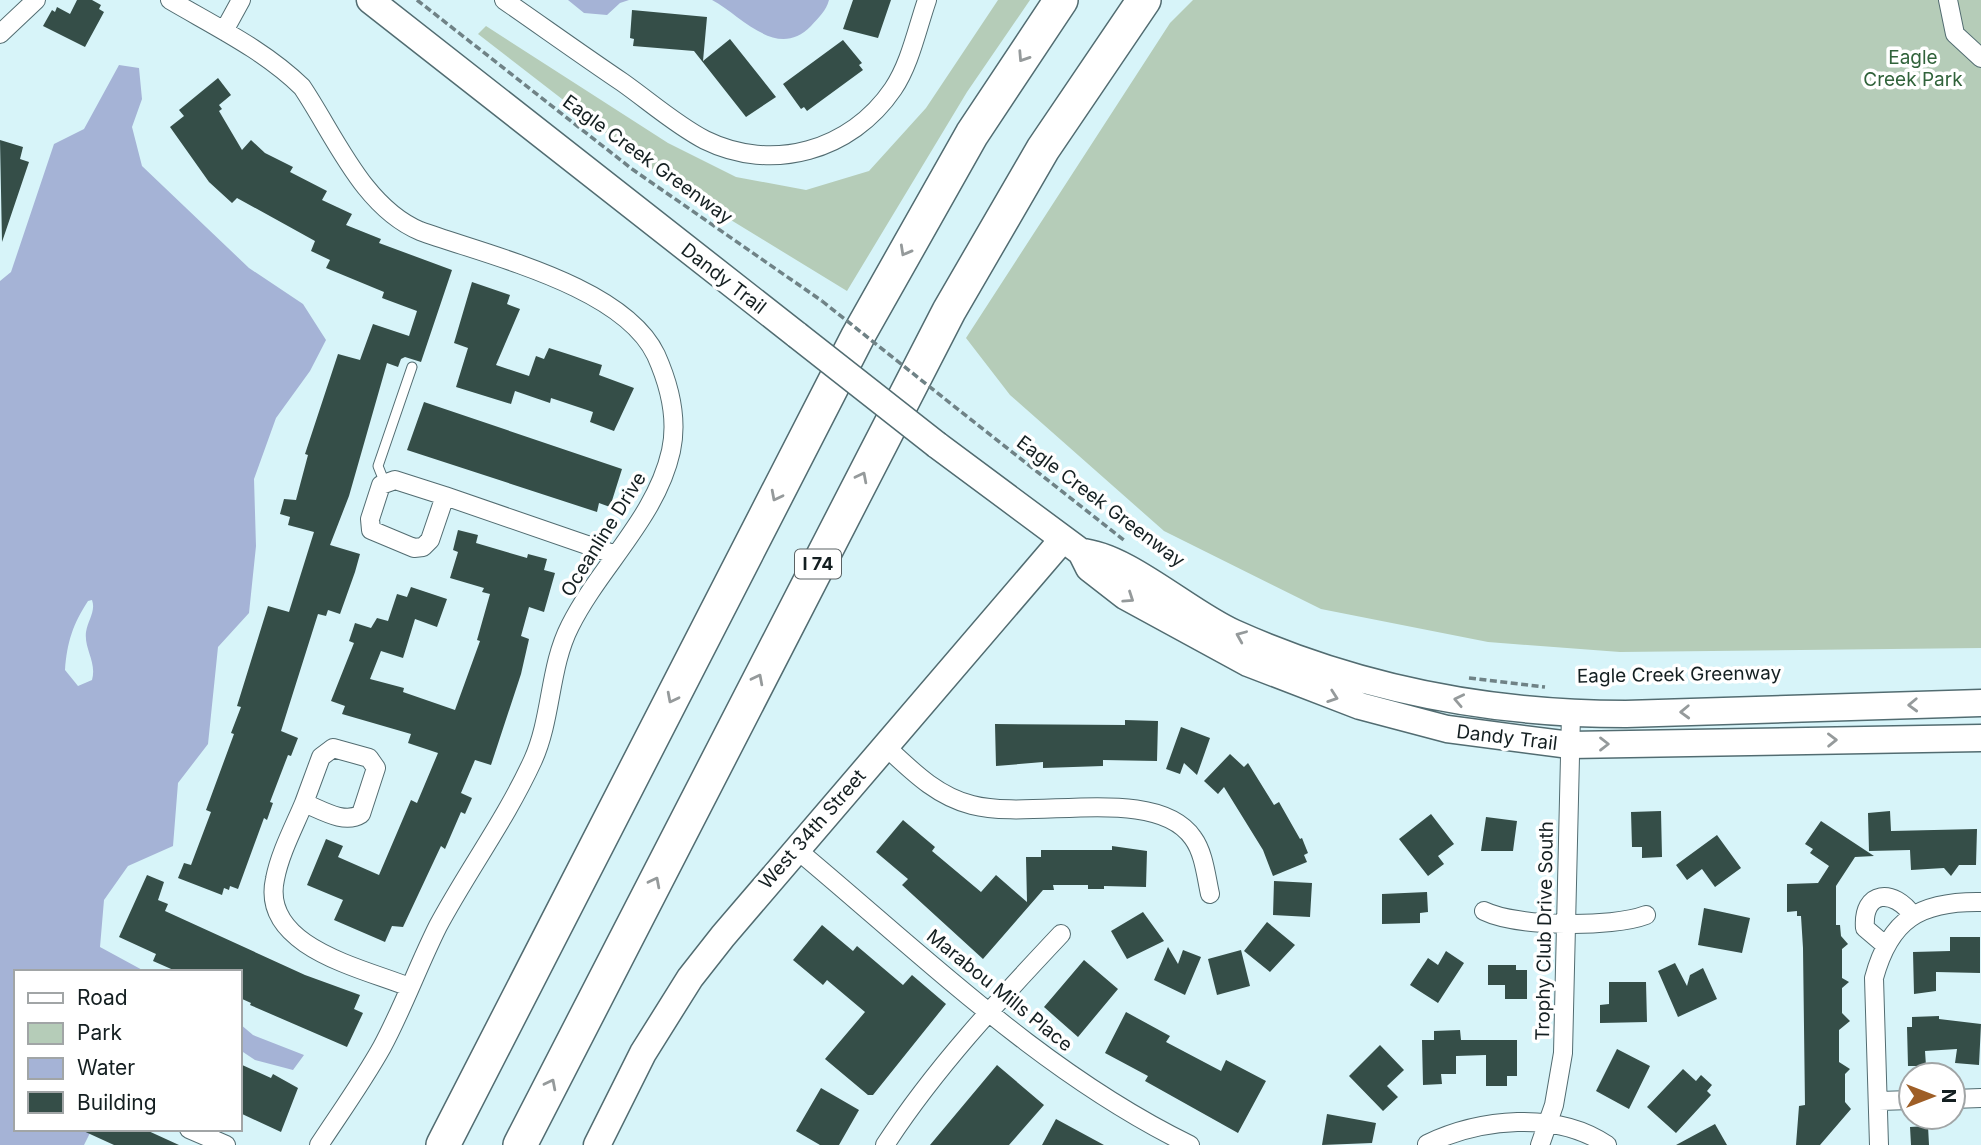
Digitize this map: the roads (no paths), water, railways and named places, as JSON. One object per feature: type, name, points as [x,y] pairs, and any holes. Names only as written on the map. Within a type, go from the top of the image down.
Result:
[{"type":"highway","points":[[443,1145],[858,336],[972,134],[1061,0]]},
{"type":"highway","name":"I 74","points":[[520,1145],[949,311],[1043,149],[1144,0]]},
{"type":"main road","name":"Dandy Trail","points":[[370,0],[937,445],[1072,545],[1089,568],[1147,610],[1196,638],[1290,682],[1360,706],[1447,729],[1570,745],[1981,738]]},
{"type":"main road","name":"Dandy Trail","points":[[1072,545],[1099,553],[1230,632],[1338,672],[1490,707],[1571,714],[1981,703]]},
{"type":"main road","name":"West 34th Street","points":[[597,1145],[643,1053],[690,978],[884,745],[1072,545]]},
{"type":"street","points":[[0,34],[36,0]]},
{"type":"street","name":"Oceanline Drive","points":[[170,0],[273,60],[296,80],[370,192],[395,217],[420,231],[584,290],[621,313],[644,336],[657,357],[668,388],[674,428],[661,484],[570,625],[539,743],[520,790],[439,926],[383,1045],[319,1145]]},
{"type":"street","points":[[224,31],[241,0]]},
{"type":"street","points":[[504,0],[690,131],[726,149],[750,155],[784,155],[831,143],[866,121],[901,76],[927,0]]},
{"type":"street","points":[[1948,0],[1955,34],[1981,58]]},
{"type":"street","points":[[445,496],[427,544],[414,548],[371,530],[370,519],[384,481],[395,480],[445,496],[616,555]]},
{"type":"street","name":"Trophy Club Drive South","points":[[1540,1145],[1554,1105],[1563,1053],[1571,714]]},
{"type":"street","points":[[884,745],[935,789],[973,806],[1007,810],[1142,809],[1168,815],[1178,821],[1194,838],[1210,894]]},
{"type":"street","points":[[304,803],[345,819],[354,819],[361,814],[376,768],[369,758],[343,748],[331,748],[321,757],[275,877],[273,894],[280,919],[304,944],[409,987]]},
{"type":"street","name":"Marabou Mills Place","points":[[796,849],[989,1010],[1097,1094],[1190,1145]]},
{"type":"street","points":[[1885,945],[1865,928],[1865,911],[1871,904],[1880,898],[1892,897],[1903,902],[1913,916]]},
{"type":"street","points":[[1879,1145],[1874,978],[1885,945],[1896,930],[1913,916],[1944,904],[1981,902]]},
{"type":"street","points":[[1484,911],[1510,920],[1564,922],[1611,923],[1646,915]]},
{"type":"street","points":[[885,1145],[914,1100],[989,1010],[1061,934]]},
{"type":"street","points":[[1879,1101],[1897,1100]]},
{"type":"street","points":[[1427,1144],[1448,1133],[1477,1126],[1547,1125],[1573,1129],[1607,1145]]},
{"type":"street","points":[[197,1137],[226,1145]]},
{"type":"lane","points":[[384,481],[378,466],[412,367]]},
{"type":"water","points":[[568,0],[629,0],[620,3],[607,15],[584,13]]},
{"type":"water","points":[[712,0],[829,0],[824,11],[811,26],[798,36],[785,39],[760,32]]},
{"type":"water","points":[[119,65],[139,68],[142,99],[132,127],[142,166],[249,268],[303,304],[326,340],[310,371],[276,418],[254,479],[256,546],[249,613],[218,647],[208,744],[178,783],[173,846],[128,866],[104,900],[100,947],[142,970],[14,970],[14,1131],[91,1131],[84,1145],[0,1145],[0,281],[11,272],[54,144],[84,129]],"holes":[[[92,600],[92,612],[86,632],[93,667],[92,680],[78,686],[65,670],[67,651],[83,609],[88,601]]]},
{"type":"water","points":[[242,1026],[253,1035],[304,1055],[293,1070],[255,1060],[242,1051]]},
{"type":"park label","name":"Eagle Creek Park","points":[[1913,68]]}]
